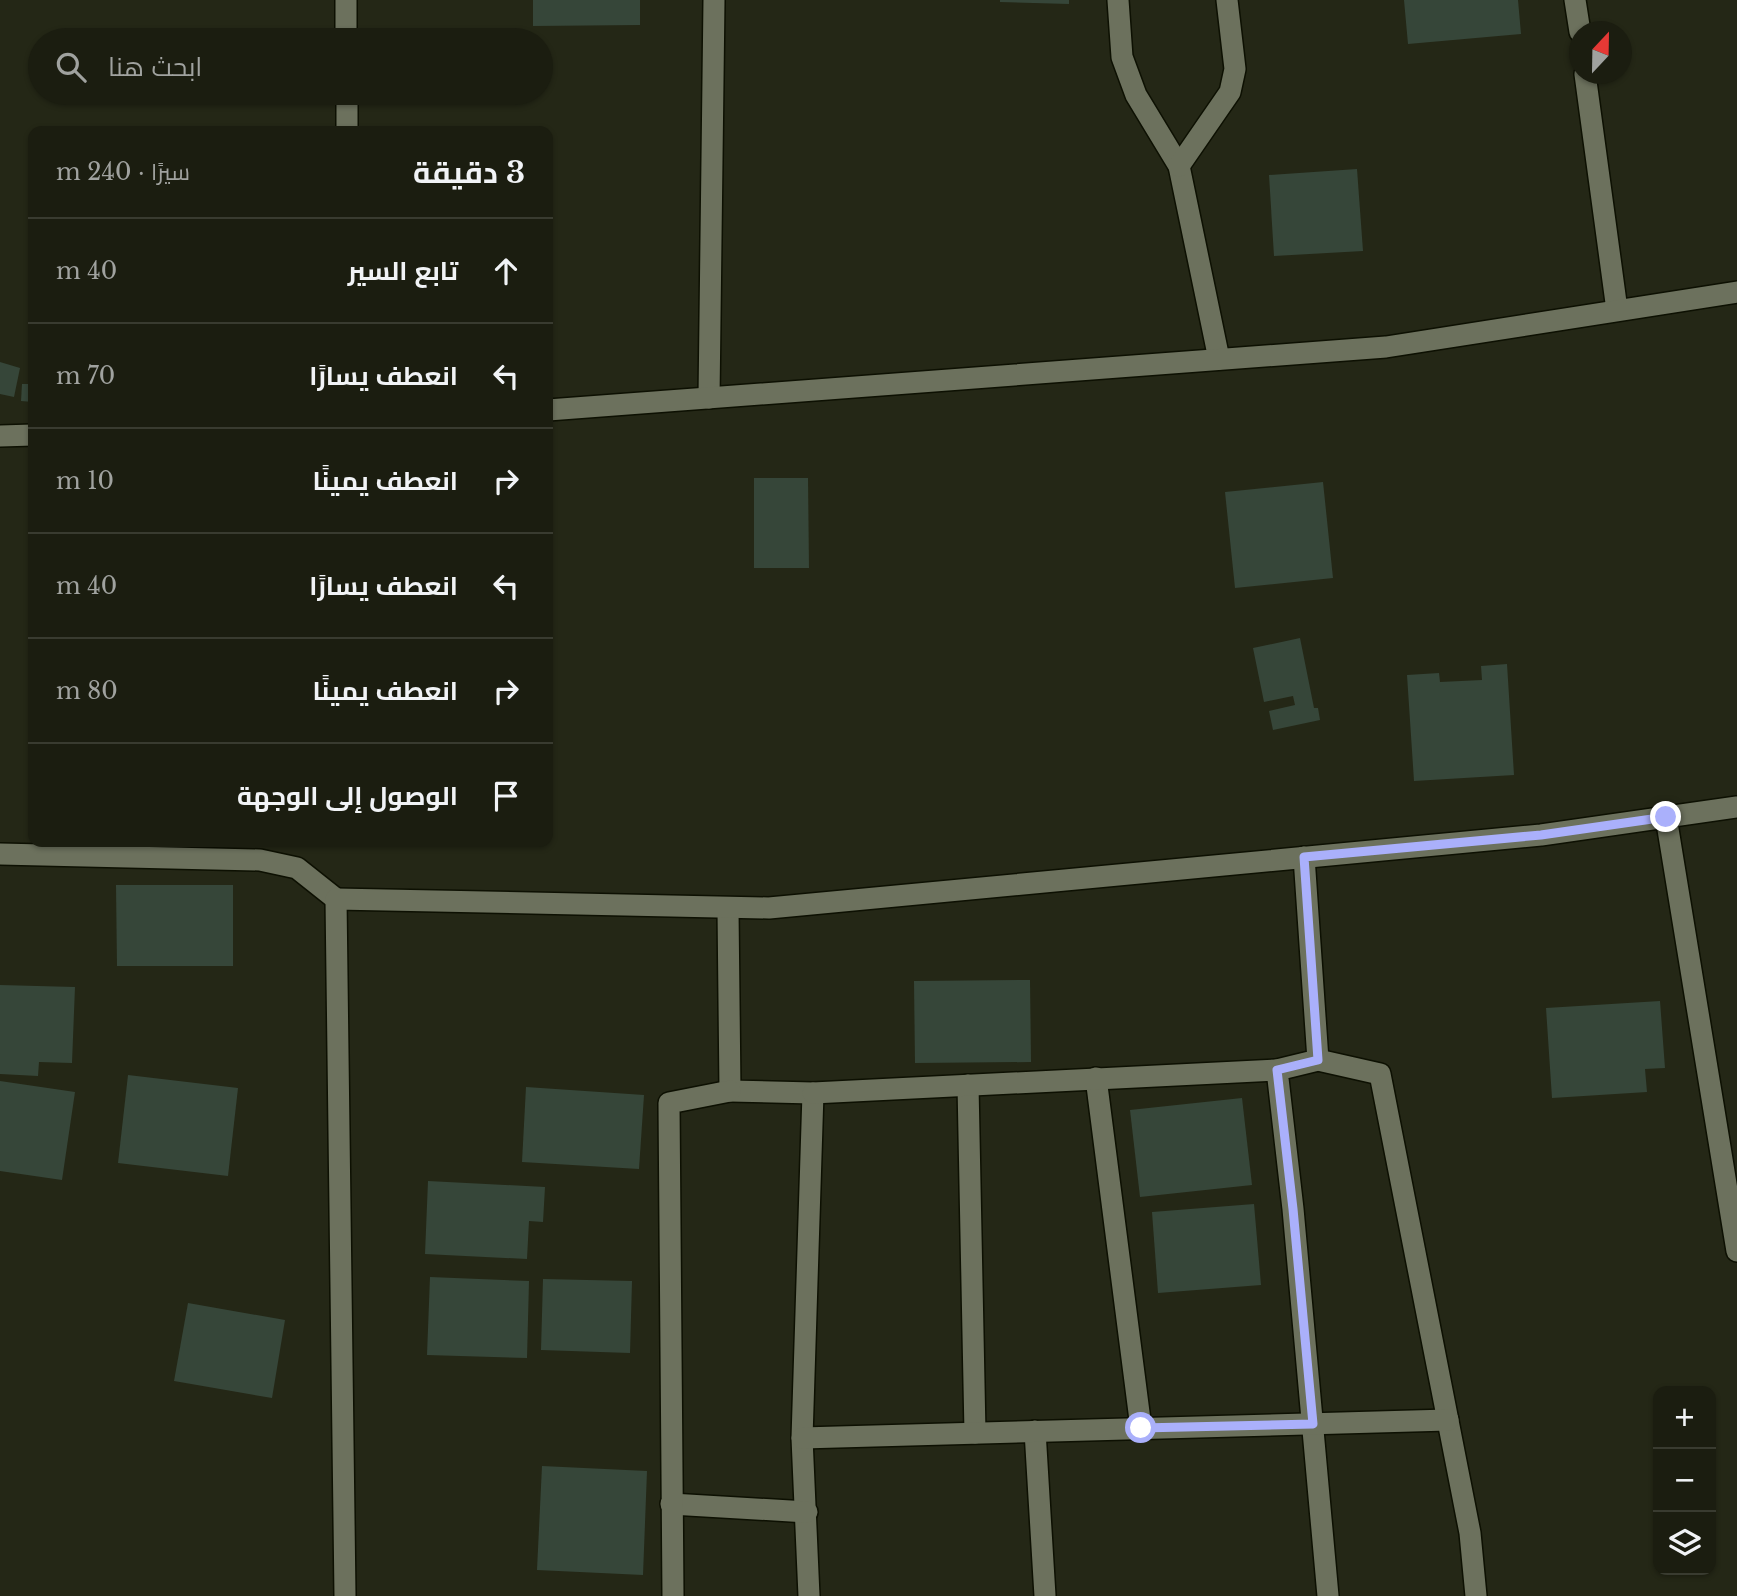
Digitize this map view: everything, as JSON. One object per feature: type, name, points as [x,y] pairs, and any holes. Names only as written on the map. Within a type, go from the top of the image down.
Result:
[{"type":"street","points":[[346,0],[346,28]]},
{"type":"street","points":[[709,398],[714,0]]},
{"type":"street","points":[[1118,0],[1122,57],[1136,95],[1179,166],[1219,359]]},
{"type":"street","points":[[1179,166],[1230,92],[1234,69],[1227,0]]},
{"type":"street","points":[[1576,0],[1579,21]]},
{"type":"street","points":[[1587,84],[1617,310]]},
{"type":"street","points":[[347,105],[347,126]]},
{"type":"street","points":[[553,410],[1386,347],[1737,292]]},
{"type":"street","points":[[0,436],[28,435]]},
{"type":"street","points":[[0,854],[260,860],[298,868],[336,899],[769,908],[1541,835],[1737,807]]},
{"type":"street","points":[[1666,817],[1737,1251]]},
{"type":"street","points":[[1304,857],[1318,1060]]},
{"type":"street","points":[[336,899],[345,1596]]},
{"type":"street","points":[[728,909],[730,1091]]},
{"type":"street","points":[[673,1596],[669,1103],[730,1091],[813,1093],[1277,1070],[1318,1060],[1380,1074],[1470,1533],[1476,1596]]},
{"type":"street","points":[[1277,1070],[1293,1209],[1328,1596]]},
{"type":"street","points":[[1096,1079],[1141,1428]]},
{"type":"street","points":[[968,1084],[975,1433]]},
{"type":"street","points":[[809,1596],[802,1438],[813,1093]]},
{"type":"street","points":[[802,1438],[1448,1420]]},
{"type":"street","points":[[1035,1431],[1045,1596]]},
{"type":"street","points":[[671,1504],[807,1513]]},
{"type":"building","points":[[533,0],[640,0],[640,25],[533,26]]},
{"type":"building","points":[[1069,0],[1069,4],[1000,2]]},
{"type":"building","points":[[1404,0],[1518,0],[1521,34],[1408,44]]},
{"type":"building","points":[[1357,169],[1363,251],[1274,256],[1269,175]]},
{"type":"building","points":[[0,362],[20,368],[14,397],[0,394]]},
{"type":"building","points":[[22,384],[28,384],[28,402],[21,401]]},
{"type":"building","points":[[754,478],[808,478],[809,568],[754,568]]},
{"type":"building","points":[[1323,482],[1333,578],[1235,588],[1225,492]]},
{"type":"building","points":[[1300,638],[1314,708],[1318,708],[1320,720],[1273,730],[1269,711],[1295,705],[1293,696],[1264,702],[1253,648]]},
{"type":"building","points":[[1507,664],[1514,775],[1414,781],[1407,675],[1439,673],[1440,682],[1482,680],[1481,666]]},
{"type":"building","points":[[116,885],[233,885],[233,966],[117,966]]},
{"type":"building","points":[[1030,980],[1031,1062],[915,1063],[914,981]]},
{"type":"building","points":[[0,985],[75,987],[72,1063],[39,1062],[38,1076],[0,1074]]},
{"type":"building","points":[[1660,1001],[1665,1068],[1645,1069],[1647,1092],[1552,1098],[1546,1008]]},
{"type":"building","points":[[128,1075],[238,1088],[228,1176],[118,1163]]},
{"type":"building","points":[[0,1081],[75,1092],[62,1180],[0,1171]]},
{"type":"building","points":[[526,1087],[644,1095],[639,1169],[522,1162]]},
{"type":"building","points":[[1242,1098],[1252,1185],[1140,1197],[1130,1110]]},
{"type":"building","points":[[428,1181],[545,1187],[543,1222],[529,1221],[527,1259],[425,1254]]},
{"type":"building","points":[[1254,1204],[1261,1285],[1158,1293],[1152,1212]]},
{"type":"building","points":[[430,1277],[529,1281],[527,1358],[427,1355]]},
{"type":"building","points":[[543,1279],[632,1281],[630,1353],[541,1350]]},
{"type":"building","points":[[188,1303],[285,1320],[272,1398],[174,1381]]},
{"type":"building","points":[[542,1466],[647,1471],[643,1575],[537,1570]]},
{"type":"route","points":[[1141,1428],[1313,1424],[1277,1070],[1318,1060],[1304,857],[1541,835],[1666,817]]}]
